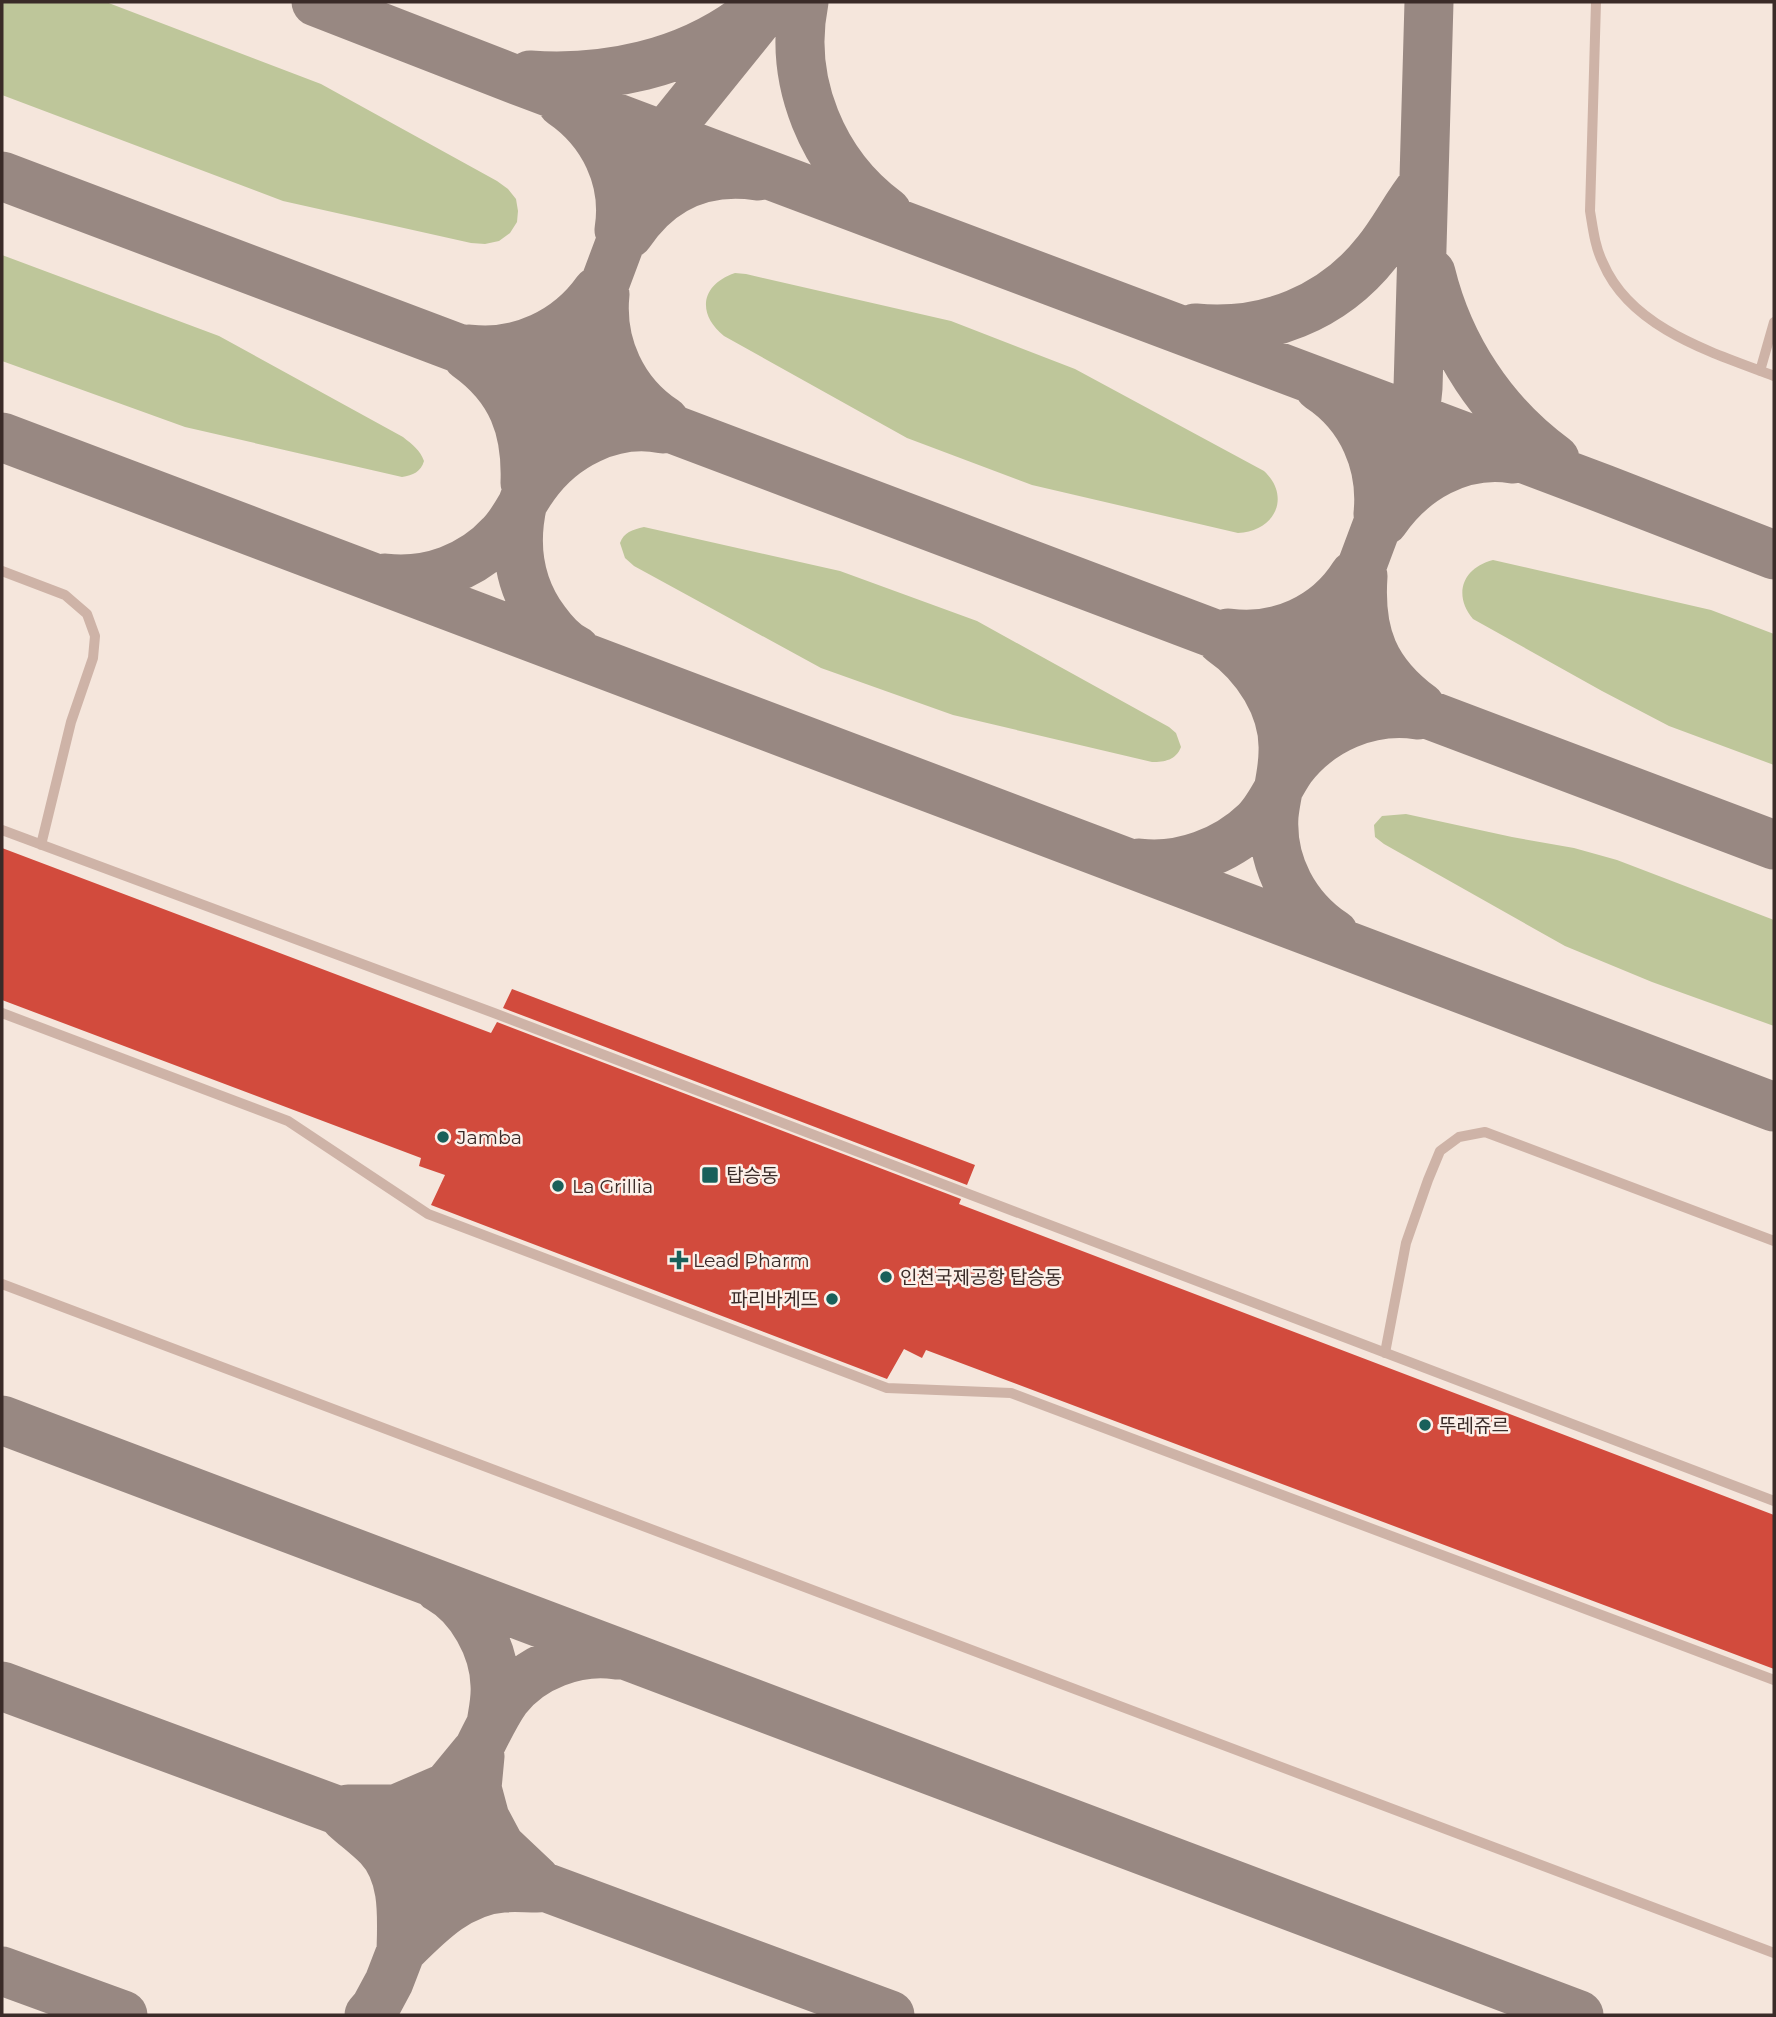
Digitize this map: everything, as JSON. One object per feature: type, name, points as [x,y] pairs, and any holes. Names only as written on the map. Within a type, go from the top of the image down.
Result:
[{"type":"lane","points":[[1596,2],[1590,211],[1595,242],[1604,266],[1620,291],[1644,316],[1696,345],[1774,376]]},
{"type":"lane","points":[[1760,371],[1774,321]]},
{"type":"lane","points":[[2,571],[65,595],[87,614],[96,636],[93,658],[71,722],[41,845]]},
{"type":"lane","points":[[2,830],[494,1013],[1774,1501]]},
{"type":"lane","points":[[2,1013],[288,1121],[428,1214],[887,1388],[1011,1393],[1774,1680]]},
{"type":"lane","points":[[1385,1353],[1406,1242],[1440,1151],[1459,1137],[1485,1132],[1774,1241]]},
{"type":"lane","points":[[2,1284],[1774,1953]]},
{"type":"green space","points":[[2,2],[106,2],[321,84],[497,181],[516,199],[517,222],[510,233],[499,241],[471,243],[283,201],[2,95]]},
{"type":"green space","points":[[2,255],[219,336],[403,437],[420,454],[423,465],[416,472],[402,477],[185,427],[2,361]]},
{"type":"green space","points":[[735,273],[951,321],[1075,369],[1264,471],[1277,492],[1275,511],[1261,527],[1238,533],[1032,485],[907,438],[724,336],[709,319],[706,301],[715,285]]},
{"type":"green space","points":[[644,527],[840,571],[977,621],[1169,727],[1176,733],[1181,747],[1170,759],[1152,762],[953,715],[821,668],[634,566],[625,558],[620,543],[629,532]]},
{"type":"green space","points":[[1493,560],[1711,610],[1774,634],[1774,765],[1669,726],[1473,619],[1463,601],[1464,584],[1474,569]]},
{"type":"green space","points":[[1406,814],[1574,848],[1617,860],[1774,920],[1774,1026],[1652,982],[1565,946],[1375,837],[1374,825],[1382,816]]},
{"type":"building","name":"인천국제공항 탑승동","points":[[2,848],[491,1033],[497,1022],[961,1199],[959,1204],[1774,1515],[1774,1669],[926,1350],[922,1358],[904,1349],[887,1379],[431,1205],[445,1175],[419,1166],[421,1158],[2,1000]]},
{"type":"building","points":[[512,989],[975,1165],[967,1185],[503,1008]]},
{"type":"taxiway","points":[[316,2],[1774,555]]},
{"type":"taxiway","points":[[576,650],[563,641],[545,621],[529,593],[518,549],[523,502],[647,171],[664,136],[772,2]]},
{"type":"taxiway","points":[[804,2],[800,32],[801,61],[806,91],[815,119],[844,170],[887,212]]},
{"type":"taxiway","points":[[1279,787],[1409,440],[1415,417],[1429,2]]},
{"type":"taxiway","points":[[530,75],[587,75],[643,66],[697,47],[746,18]]},
{"type":"taxiway","points":[[562,103],[589,127],[609,158],[619,193],[619,230]]},
{"type":"taxiway","points":[[629,234],[654,205],[684,185],[719,175],[758,176]]},
{"type":"taxiway","points":[[2,176],[1774,845]]},
{"type":"taxiway","points":[[1195,328],[1247,327],[1272,322],[1319,303],[1359,272],[1377,252],[1423,185]]},
{"type":"taxiway","points":[[1431,273],[1449,327],[1476,377],[1512,421],[1555,459]]},
{"type":"taxiway","points":[[469,349],[506,348],[541,338],[572,318],[597,291]]},
{"type":"taxiway","points":[[605,294],[606,331],[617,366],[637,396],[665,421]]},
{"type":"taxiway","points":[[467,356],[495,382],[514,411],[523,445],[525,483]]},
{"type":"taxiway","points":[[1319,387],[1347,412],[1367,442],[1377,477],[1378,514]]},
{"type":"taxiway","points":[[385,578],[433,575],[477,556],[506,530],[546,472],[559,459],[590,439],[626,428],[663,429]]},
{"type":"taxiway","points":[[2,437],[1774,1107]]},
{"type":"taxiway","points":[[1384,521],[1409,492],[1440,471],[1475,459],[1513,459]]},
{"type":"taxiway","points":[[1228,633],[1265,633],[1299,623],[1330,603],[1354,575]]},
{"type":"taxiway","points":[[1363,576],[1364,616],[1373,650],[1392,680],[1421,707]]},
{"type":"taxiway","points":[[1221,640],[1257,674],[1279,719],[1283,752],[1274,834],[1281,868],[1297,898],[1334,934]]},
{"type":"taxiway","points":[[1139,863],[1187,860],[1231,841],[1261,816],[1303,754],[1332,732],[1365,718],[1418,715]]},
{"type":"taxiway","points":[[2,1420],[1579,2015]]},
{"type":"taxiway","points":[[439,1588],[451,1596],[471,1617],[485,1643],[494,1671],[495,1700],[491,1724]]},
{"type":"taxiway","points":[[369,2015],[389,1982],[480,1746],[506,1699],[528,1677],[556,1662],[587,1655],[617,1655]]},
{"type":"taxiway","points":[[2,1686],[890,2015]]},
{"type":"taxiway","points":[[348,1809],[396,1809],[447,1787],[475,1753]]},
{"type":"taxiway","points":[[480,1756],[477,1788],[485,1818],[500,1846],[536,1880]]},
{"type":"taxiway","points":[[345,1817],[378,1846],[393,1869],[400,1896],[401,1951],[446,1910],[473,1895],[503,1888],[537,1888]]},
{"type":"taxiway","points":[[2,1971],[123,2015]]},
{"type":"place","name":"Jamba","points":[[443,1137]]},
{"type":"place","name":"탑승동","points":[[710,1175]]},
{"type":"place","name":"La Grillia","points":[[558,1186]]},
{"type":"place","name":"Lead Pharm","points":[[679,1260]]},
{"type":"place","name":"인천국제공항 탑승동","points":[[886,1277]]},
{"type":"place","name":"파리바게뜨","points":[[832,1299]]},
{"type":"place","name":"뚜레쥬르","points":[[1425,1425]]}]
